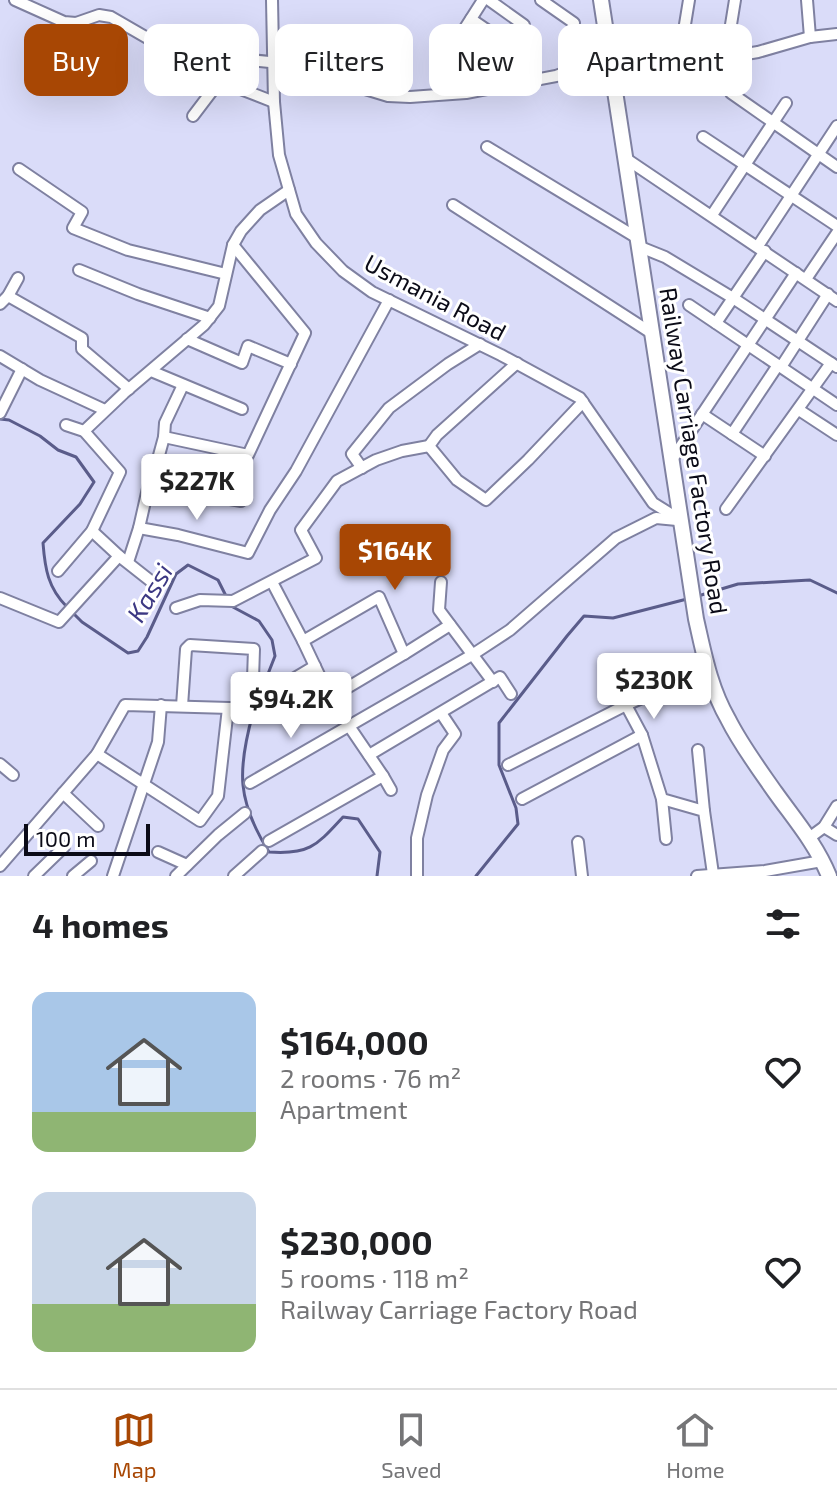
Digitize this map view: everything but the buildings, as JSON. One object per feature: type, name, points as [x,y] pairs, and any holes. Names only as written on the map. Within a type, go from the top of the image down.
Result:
[{"type":"main road","name":"Railway Carriage Factory Road","points":[[601,0],[605,24]]},
{"type":"main road","name":"Railway Carriage Factory Road","points":[[617,96],[690,581],[707,669],[728,720],[809,838],[829,876]]},
{"type":"street","points":[[15,0],[64,22],[76,23],[99,15],[111,17],[144,36]]},
{"type":"street","name":"Usmania Road","points":[[272,0],[274,102],[279,155],[296,214],[316,243],[343,271],[372,292],[480,344],[580,398],[653,503],[683,521]]},
{"type":"street","points":[[468,24],[486,0],[522,24]]},
{"type":"street","points":[[541,0],[574,23]]},
{"type":"street","points":[[685,24],[689,0]]},
{"type":"street","points":[[731,24],[735,0]]},
{"type":"street","points":[[807,0],[810,37]]},
{"type":"street","points":[[471,19],[478,24]]},
{"type":"street","points":[[752,53],[810,37],[837,34]]},
{"type":"street","points":[[259,61],[300,65],[388,96],[466,93],[558,75]]},
{"type":"street","points":[[193,116],[208,96]]},
{"type":"street","points":[[258,96],[274,102]]},
{"type":"street","points":[[735,96],[837,167]]},
{"type":"street","points":[[712,215],[786,103]]},
{"type":"street","points":[[716,323],[791,196],[837,126]]},
{"type":"street","points":[[703,137],[837,226]]},
{"type":"street","points":[[487,147],[835,364],[726,509]]},
{"type":"street","points":[[625,158],[832,297],[732,434]]},
{"type":"street","points":[[19,169],[82,212],[73,228],[128,250],[226,274]]},
{"type":"street","points":[[84,431],[210,318],[219,306],[233,245],[241,231],[260,210],[289,190]]},
{"type":"street","points":[[453,205],[653,334]]},
{"type":"street","points":[[673,458],[766,320],[837,233]]},
{"type":"street","points":[[164,437],[248,455],[305,333],[233,245]]},
{"type":"street","points":[[79,270],[210,318]]},
{"type":"street","points":[[18,278],[4,300],[82,338],[82,349],[129,389]]},
{"type":"street","points":[[139,528],[248,553],[389,300]]},
{"type":"street","points":[[689,305],[837,405]]},
{"type":"street","points":[[187,339],[242,363],[248,346],[291,364]]},
{"type":"street","points":[[362,468],[352,454],[389,408],[480,344]]},
{"type":"street","points":[[0,356],[40,380],[105,410]]},
{"type":"street","points":[[176,608],[200,600],[238,599],[316,558],[301,530],[337,481],[376,460],[429,446],[437,435],[517,363]]},
{"type":"street","points":[[0,413],[22,369]]},
{"type":"street","points":[[151,371],[242,409]]},
{"type":"street","points":[[0,598],[59,622],[123,559],[139,528],[165,423],[183,385]]},
{"type":"street","points":[[429,446],[457,480],[486,500],[583,402]]},
{"type":"street","points":[[799,410],[837,435]]},
{"type":"street","points":[[702,414],[765,456]]},
{"type":"street","points":[[58,571],[92,531],[120,472],[84,431],[66,425]]},
{"type":"street","points":[[149,484],[241,501]]},
{"type":"street","points":[[250,783],[510,630],[616,538],[656,518],[683,521]]},
{"type":"street","points":[[92,531],[152,582]]},
{"type":"street","points":[[272,582],[330,698],[391,790]]},
{"type":"street","points":[[441,582],[439,610],[493,682]]},
{"type":"street","points":[[303,641],[379,597],[404,654]]},
{"type":"street","points":[[330,698],[450,625]]},
{"type":"street","points":[[182,706],[186,649],[190,645],[254,649],[256,709]]},
{"type":"street","points":[[0,866],[97,754],[125,705],[256,709],[273,691],[315,666]]},
{"type":"street","points":[[508,765],[626,705],[707,669]]},
{"type":"street","points":[[369,755],[500,677],[511,694]]},
{"type":"street","points":[[113,876],[158,742],[161,705]]},
{"type":"street","points":[[626,705],[642,735],[662,799],[666,839]]},
{"type":"street","points":[[200,821],[218,796],[228,708]]},
{"type":"street","points":[[417,876],[417,838],[427,795],[443,750],[455,734],[441,713]]},
{"type":"street","points":[[522,799],[642,735]]},
{"type":"street","points":[[698,750],[713,874]]},
{"type":"street","points":[[97,754],[218,835]]},
{"type":"street","points":[[0,764],[13,775]]},
{"type":"street","points":[[269,841],[383,776]]},
{"type":"street","points":[[63,793],[98,826]]},
{"type":"street","points":[[662,799],[704,811]]},
{"type":"street","points":[[809,838],[824,827],[837,806]]},
{"type":"street","points":[[176,876],[245,813]]},
{"type":"street","points":[[824,827],[837,835]]},
{"type":"street","points":[[578,842],[582,876]]},
{"type":"street","points":[[34,876],[64,847]]},
{"type":"street","points":[[234,876],[262,851]]},
{"type":"street","points":[[158,852],[187,865]]},
{"type":"street","points":[[73,876],[91,861]]},
{"type":"street","points":[[697,876],[765,871],[822,861]]},
{"type":"waterway","name":"Kassi","points":[[0,419],[9,420],[40,436],[58,450],[76,457],[94,482],[80,504],[43,543],[49,578],[67,607]]},
{"type":"waterway","name":"Kassi","points":[[72,612],[128,653],[138,651],[176,574],[188,565],[218,580],[226,596]]},
{"type":"waterway","name":"Kassi","points":[[698,596],[738,584],[810,580],[837,593]]},
{"type":"waterway","name":"Kassi","points":[[476,876],[518,824],[516,808],[499,765],[499,723],[584,616],[613,618],[687,599]]},
{"type":"waterway","name":"Kassi","points":[[230,603],[259,621],[272,640],[275,656],[257,702]]},
{"type":"waterway","name":"Kassi","points":[[253,713],[244,752],[243,785],[251,817],[269,852],[304,850],[319,841],[343,817],[358,819],[380,852],[377,876]]}]
